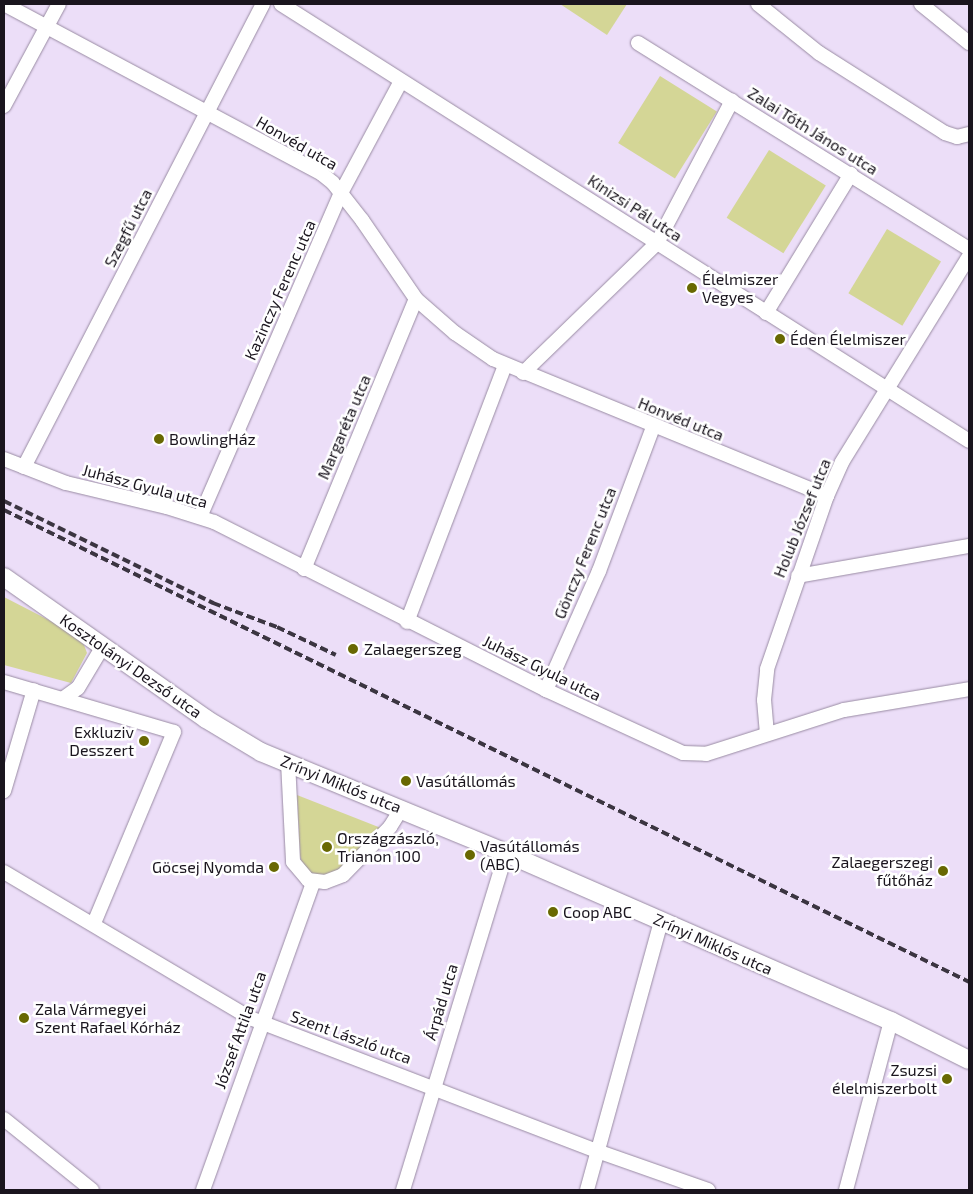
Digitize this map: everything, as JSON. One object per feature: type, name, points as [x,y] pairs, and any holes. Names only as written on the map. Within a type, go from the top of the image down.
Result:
[{"type":"main road","name":"Kosztolányi Dezső utca","points":[[4,577],[206,719],[261,752]]},
{"type":"main road","name":"Zrínyi Miklós utca","points":[[261,752],[402,808],[506,853],[891,1021],[969,1060]]},
{"type":"street","name":"Honvéd utca","points":[[4,4],[322,174],[341,193],[416,299],[455,333],[506,366],[827,496]]},
{"type":"street","points":[[4,106],[59,4]]},
{"type":"street","name":"Szegfű utca","points":[[24,468],[264,4]]},
{"type":"street","name":"Kinizsi Pál utca","points":[[281,4],[969,441]]},
{"type":"street","points":[[758,4],[819,53],[945,133],[957,137],[969,134]]},
{"type":"street","points":[[922,4],[969,43]]},
{"type":"street","name":"Zalai Tóth János utca","points":[[638,43],[969,249]]},
{"type":"street","name":"Kazinczy Ferenc utca","points":[[200,517],[341,193],[401,81]]},
{"type":"street","points":[[523,374],[657,243],[732,102]]},
{"type":"street","points":[[766,313],[851,174]]},
{"type":"street","name":"Holub József utca","points":[[767,734],[764,700],[767,669],[827,496],[842,462],[969,256]]},
{"type":"street","name":"Margaréta utca","points":[[304,569],[416,299]]},
{"type":"street","points":[[407,622],[506,366]]},
{"type":"street","name":"Gönczy Ferenc utca","points":[[546,690],[599,571],[653,427]]},
{"type":"street","name":"Juhász Gyula utca","points":[[4,459],[66,484],[200,517],[546,690],[683,753],[706,754],[844,710],[969,689]]},
{"type":"street","points":[[798,576],[969,546]]},
{"type":"street","points":[[64,698],[78,688],[103,646]]},
{"type":"street","points":[[4,682],[64,698],[174,732],[94,923]]},
{"type":"street","points":[[4,791],[34,690]]},
{"type":"street","points":[[288,762],[293,862],[303,877],[313,882],[331,881],[350,869],[402,808]]},
{"type":"street","name":"Árpád utca","points":[[403,1190],[506,853]]},
{"type":"street","name":"Szent László utca","points":[[4,872],[94,923],[210,996],[261,1022],[597,1151],[708,1190]]},
{"type":"street","name":"József Attila utca","points":[[203,1190],[261,1022],[313,882]]},
{"type":"street","points":[[587,1190],[661,921]]},
{"type":"street","points":[[846,1190],[891,1021]]},
{"type":"street","points":[[4,1119],[92,1190]]},
{"type":"green space","points":[[560,4],[627,4],[607,35]]},
{"type":"green space","points":[[660,76],[717,112],[675,179],[618,143]]},
{"type":"green space","points":[[769,150],[826,186],[783,253],[727,218]]},
{"type":"green space","points":[[887,229],[941,261],[902,326],[848,293]]},
{"type":"green space","points":[[4,597],[70,631],[84,645],[87,653],[71,683],[4,665]]},
{"type":"green space","points":[[297,795],[381,828],[332,877],[312,874],[302,864],[300,855]]},
{"type":"railway","points":[[4,501],[213,603],[277,627],[336,655]]},
{"type":"railway","points":[[4,510],[969,982]]},
{"type":"place","name":"Élelmiszer Vegyes","points":[[692,288]]},
{"type":"place","name":"Éden Élelmiszer","points":[[780,339]]},
{"type":"place","name":"BowlingHáz","points":[[159,439]]},
{"type":"place","name":"Zalaegerszeg","points":[[353,649]]},
{"type":"place","name":"Exkluziv Desszert","points":[[144,741]]},
{"type":"place","name":"Vasútállomás","points":[[406,781]]},
{"type":"place","name":"Országzászló, Trianon 100","points":[[327,847]]},
{"type":"place","name":"Vasútállomás (ABC)","points":[[470,855]]},
{"type":"place","name":"Göcsej Nyomda","points":[[274,867]]},
{"type":"place","name":"Zalaegerszegi fűtőház","points":[[943,871]]},
{"type":"place","name":"Coop ABC","points":[[553,912]]},
{"type":"place","name":"Zala Vármegyei Szent Rafael Kórház","points":[[24,1018]]},
{"type":"place","name":"Zsuzsi élelmiszerbolt","points":[[947,1079]]}]
